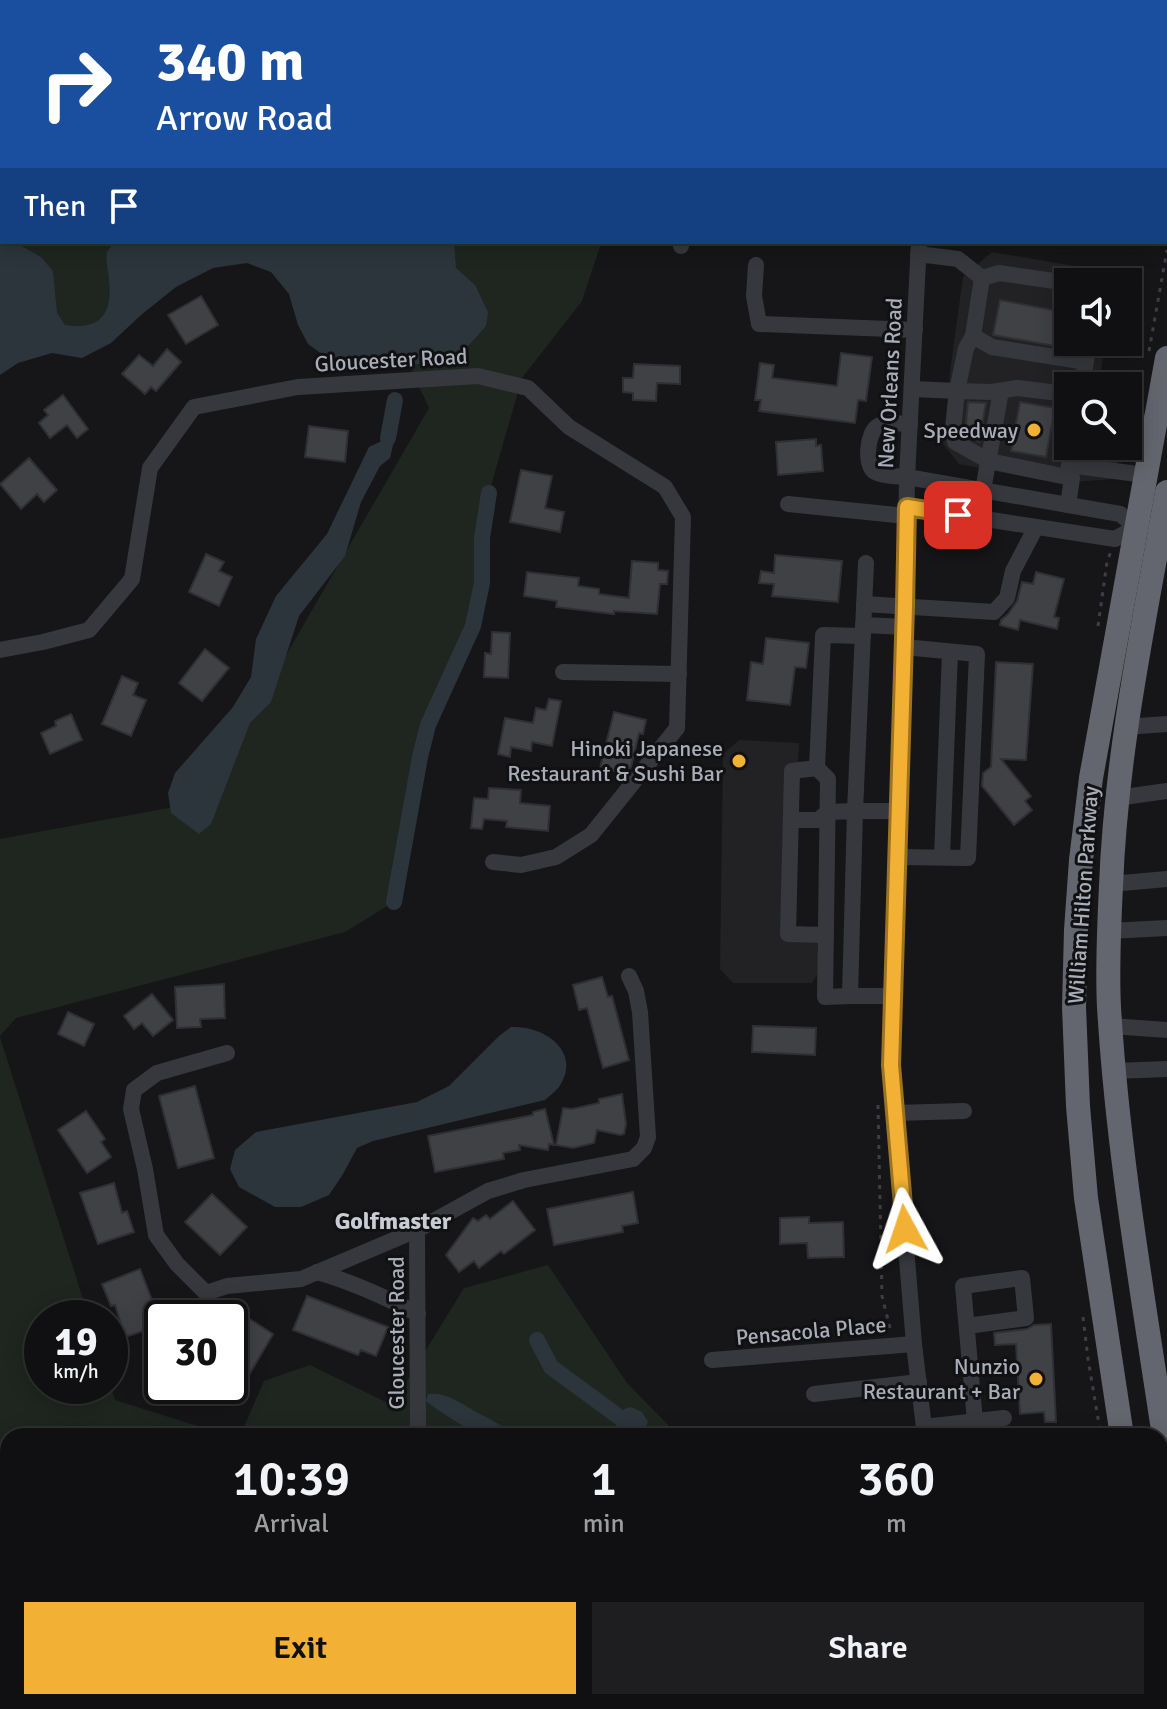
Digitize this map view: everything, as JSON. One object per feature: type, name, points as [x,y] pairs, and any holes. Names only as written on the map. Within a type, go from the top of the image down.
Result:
[{"type":"highway","name":"William Hilton Parkway","points":[[1121,1428],[1086,1198],[1074,1007],[1081,860],[1091,778],[1167,358]]},
{"type":"highway","name":"William Hilton Parkway","points":[[1163,1428],[1117,1105],[1109,1007],[1108,931],[1111,854],[1125,727],[1158,591],[1167,492]]},
{"type":"highway","points":[[1076,1053],[1094,1068],[1114,1071]]},
{"type":"street","points":[[918,248],[958,259],[982,278]]},
{"type":"street","name":"New Orleans Road","points":[[918,248],[907,477],[891,1065],[924,1428]]},
{"type":"street","points":[[756,265],[754,296],[759,324],[915,330]]},
{"type":"street","points":[[982,278],[999,273],[1054,281]]},
{"type":"street","points":[[982,278],[973,336],[966,348],[957,391],[953,430],[955,442],[989,461],[1068,471],[1145,475]]},
{"type":"street","points":[[973,336],[992,347],[1086,362]]},
{"type":"street","points":[[1084,372],[1087,356]]},
{"type":"street","name":"Gloucester Road","points":[[0,650],[89,630],[132,579],[150,468],[194,407],[298,387],[478,376],[528,388],[569,427],[665,487],[683,517],[677,728],[591,835],[556,857],[521,865],[493,862]]},
{"type":"street","points":[[912,389],[1001,391],[1017,388],[1054,392]]},
{"type":"street","points":[[983,490],[1001,391]]},
{"type":"street","points":[[1142,421],[1154,424]]},
{"type":"street","points":[[910,424],[880,424],[875,427],[871,433],[869,467],[878,474],[1120,514],[1136,527]]},
{"type":"street","points":[[1068,505],[1072,478],[1068,471],[1070,460]]},
{"type":"street","points":[[788,504],[906,512],[1115,539],[1136,527],[1164,525]]},
{"type":"street","points":[[864,604],[994,612],[1007,598],[1013,571],[1036,527]]},
{"type":"street","points":[[850,996],[866,563]]},
{"type":"street","points":[[894,996],[825,997],[828,779],[817,768],[823,635],[905,627]]},
{"type":"street","points":[[898,857],[968,858],[977,670],[977,654],[904,647]]},
{"type":"street","points":[[942,857],[950,652]]},
{"type":"street","points":[[563,672],[679,674]]},
{"type":"street","points":[[1125,727],[1167,724]]},
{"type":"street","points":[[817,768],[792,771],[788,934],[826,935]]},
{"type":"street","points":[[1117,798],[1167,791]]},
{"type":"street","points":[[791,820],[818,820],[828,812],[899,811]]},
{"type":"street","points":[[1111,884],[1167,879]]},
{"type":"street","points":[[1108,931],[1167,928]]},
{"type":"street","points":[[227,1053],[157,1073],[134,1090],[131,1109],[156,1235],[177,1264],[206,1293],[227,1286],[301,1279],[417,1230],[488,1191],[524,1180],[633,1159],[644,1148],[648,1137],[640,1012],[629,976]]},
{"type":"street","points":[[1111,1026],[1167,1030]]},
{"type":"street","points":[[1114,1071],[1167,1069]]},
{"type":"street","points":[[895,1113],[964,1111]]},
{"type":"street","name":"Gloucester Road","points":[[417,1230],[418,1428]]},
{"type":"street","points":[[317,1272],[382,1295],[418,1314]]},
{"type":"street","points":[[967,1326],[975,1421]]},
{"type":"street","name":"Pensacola Place","points":[[712,1360],[914,1344]]},
{"type":"street","points":[[814,1394],[919,1382]]},
{"type":"street","points":[[939,1428],[1004,1418]]},
{"type":"path","points":[[545,0],[557,0]]},
{"type":"shaded area","points":[[0,244],[205,244],[97,342],[0,348]]},
{"type":"shaded area","points":[[0,244],[18,244],[41,257],[53,271],[57,313],[65,325],[77,326],[95,322],[106,311],[110,292],[108,250],[112,244],[454,244],[456,268],[475,285],[488,312],[486,326],[450,361],[409,365],[326,357],[308,344],[298,325],[289,294],[271,272],[247,263],[213,268],[176,287],[111,343],[82,358],[52,353],[18,363],[0,375]]},
{"type":"shaded area","points":[[331,244],[600,244],[582,301],[522,378],[489,493],[482,538],[482,583],[473,626],[428,725],[394,902],[345,932],[16,1018],[0,1036],[0,839],[201,802],[429,408],[409,365]]},
{"type":"shaded area","points":[[992,252],[1086,268],[1054,268],[1054,356],[1103,356],[1101,372],[1054,372],[1054,460],[1119,460],[1116,479],[1057,483],[959,464],[943,444],[963,277]]},
{"type":"shaded area","points":[[388,438],[394,441],[390,458],[380,466],[361,502],[345,556],[299,616],[271,702],[250,723],[211,824],[199,834],[171,813],[168,793],[175,773],[233,707],[251,677],[256,639],[276,596],[327,534],[369,447]]},
{"type":"shaded area","points":[[739,740],[799,743],[789,926],[817,929],[818,973],[812,983],[733,983],[720,969],[723,754]]},
{"type":"shaded area","points":[[511,1027],[535,1030],[556,1043],[563,1052],[565,1074],[559,1087],[545,1100],[373,1141],[357,1148],[329,1195],[301,1207],[275,1207],[239,1187],[230,1169],[235,1150],[256,1132],[417,1102],[449,1086]]},
{"type":"shaded area","points":[[0,1037],[83,1300],[24,1300],[24,1404],[128,1404],[204,1428],[0,1428]]},
{"type":"shaded area","points":[[548,1265],[627,1383],[671,1428],[243,1428],[264,1381],[310,1365],[392,1405],[464,1288]]},
{"type":"shaded area","points":[[428,1394],[443,1395],[504,1428],[468,1428],[426,1401]]},
{"type":"shaded area","points":[[631,1407],[642,1412],[648,1422],[645,1428],[615,1428],[624,1409]]},
{"type":"building","points":[[201,296],[218,325],[186,344],[168,315]]},
{"type":"building","points":[[1000,300],[1054,310],[1054,346],[993,335]]},
{"type":"building","points":[[167,349],[181,362],[156,391],[151,387],[145,394],[122,374],[139,355],[153,366]]},
{"type":"building","points":[[841,353],[872,357],[866,401],[858,400],[855,423],[759,411],[761,400],[755,400],[760,363],[774,365],[772,378],[837,386]]},
{"type":"building","points":[[634,364],[680,366],[680,384],[657,383],[656,401],[633,400],[633,393],[623,392],[623,378],[633,378]]},
{"type":"building","points":[[63,395],[88,429],[77,438],[67,425],[50,438],[39,423],[48,415],[44,410]]},
{"type":"building","points":[[968,402],[986,403],[979,442],[965,435]]},
{"type":"building","points":[[1020,402],[1054,408],[1046,457],[1011,451]]},
{"type":"building","points":[[309,426],[348,431],[345,462],[305,457]]},
{"type":"building","points":[[816,439],[816,446],[821,445],[823,471],[778,475],[776,442]]},
{"type":"building","points":[[29,458],[57,490],[44,502],[37,494],[21,509],[0,484]]},
{"type":"building","points":[[521,470],[552,476],[545,508],[564,512],[560,532],[510,522]]},
{"type":"building","points":[[206,554],[224,562],[219,571],[232,577],[219,606],[189,592]]},
{"type":"building","points":[[775,555],[842,561],[838,602],[772,596],[774,584],[759,583],[761,571],[774,573]]},
{"type":"building","points":[[632,561],[658,563],[658,570],[668,571],[667,584],[660,584],[657,614],[614,611],[614,614],[556,607],[557,601],[524,596],[527,572],[579,578],[578,586],[599,589],[599,594],[629,598]]},
{"type":"building","points":[[1036,572],[1064,579],[1054,617],[1059,618],[1057,629],[1020,620],[1018,630],[1000,625],[1017,601],[1022,582],[1033,584]]},
{"type":"building","points":[[492,632],[510,633],[508,678],[484,677],[485,653],[491,654]]},
{"type":"building","points":[[766,638],[809,643],[806,668],[795,667],[790,705],[747,700],[751,662],[763,664]]},
{"type":"building","points":[[205,649],[229,668],[202,701],[179,683]]},
{"type":"building","points":[[996,662],[1033,664],[1026,760],[1001,759],[1031,796],[1025,801],[1032,810],[1014,825],[982,786],[983,773],[991,767]]},
{"type":"building","points":[[122,676],[138,683],[133,695],[146,700],[131,736],[102,724]]},
{"type":"building","points":[[549,699],[561,701],[552,746],[532,742],[531,751],[511,747],[510,757],[498,754],[505,718],[533,723],[536,708],[546,710]]},
{"type":"building","points":[[614,712],[646,720],[626,774],[600,768]]},
{"type":"building","points":[[71,714],[82,740],[50,754],[41,733],[56,726],[55,721]]},
{"type":"building","points":[[489,788],[521,790],[520,803],[550,806],[548,831],[506,827],[507,821],[484,819],[482,829],[471,828],[474,798],[488,799]]},
{"type":"building","points":[[602,977],[608,997],[612,996],[629,1060],[603,1068],[587,1008],[579,1010],[573,985]]},
{"type":"building","points":[[224,984],[225,1018],[200,1019],[201,1027],[177,1028],[175,987]]},
{"type":"building","points":[[152,994],[173,1020],[153,1036],[142,1023],[134,1029],[124,1016]]},
{"type":"building","points":[[68,1012],[94,1024],[84,1046],[58,1034]]},
{"type":"building","points":[[753,1026],[816,1028],[815,1055],[752,1052]]},
{"type":"building","points":[[195,1086],[214,1158],[178,1168],[159,1096]]},
{"type":"building","points":[[622,1094],[626,1124],[624,1134],[597,1130],[594,1143],[573,1148],[556,1145],[563,1108],[599,1103],[599,1099]]},
{"type":"building","points":[[545,1109],[554,1145],[549,1144],[548,1150],[519,1145],[520,1150],[503,1153],[504,1159],[435,1172],[428,1136],[533,1115],[533,1112]]},
{"type":"building","points":[[86,1111],[105,1139],[101,1142],[111,1157],[87,1173],[58,1130]]},
{"type":"building","points":[[114,1183],[122,1213],[127,1211],[134,1232],[98,1244],[80,1193]]},
{"type":"building","points":[[633,1192],[638,1223],[622,1226],[623,1232],[554,1245],[547,1209]]},
{"type":"building","points":[[212,1194],[247,1227],[220,1255],[185,1222]]},
{"type":"building","points":[[513,1201],[535,1230],[504,1254],[501,1251],[479,1268],[474,1261],[459,1272],[446,1255],[473,1218],[478,1221],[486,1215],[490,1219]]},
{"type":"building","points":[[809,1217],[809,1223],[843,1222],[844,1257],[808,1258],[807,1243],[780,1244],[780,1218]]},
{"type":"building","points":[[140,1269],[152,1300],[144,1300],[144,1331],[128,1336],[128,1300],[109,1300],[102,1284]]},
{"type":"building","points":[[307,1296],[388,1327],[376,1356],[361,1350],[358,1355],[293,1330]]},
{"type":"building","points":[[248,1318],[273,1334],[248,1377]]},
{"type":"building","name":"Nunzio Restaurant + Bar","points":[[1051,1324],[1056,1422],[1045,1422],[1044,1412],[1020,1414],[1016,1344],[995,1345],[994,1333]]},
{"type":"waterway","points":[[388,438],[395,400]]},
{"type":"waterway","points":[[394,902],[428,725],[473,626],[482,583],[482,538],[489,493]]},
{"type":"waterway","points":[[537,1340],[551,1367],[634,1428]]},
{"type":"place","name":"Speedway","points":[[1034,430]]},
{"type":"place","name":"Hinoki Japanese Restaurant & Sushi Bar","points":[[739,761]]},
{"type":"place","name":"Nunzio Restaurant + Bar","points":[[1036,1379]]},
{"type":"district","name":"Golfmaster","points":[[393,1221]]},
{"type":"route","points":[[905,1229],[891,1065],[907,507],[958,515]]}]
